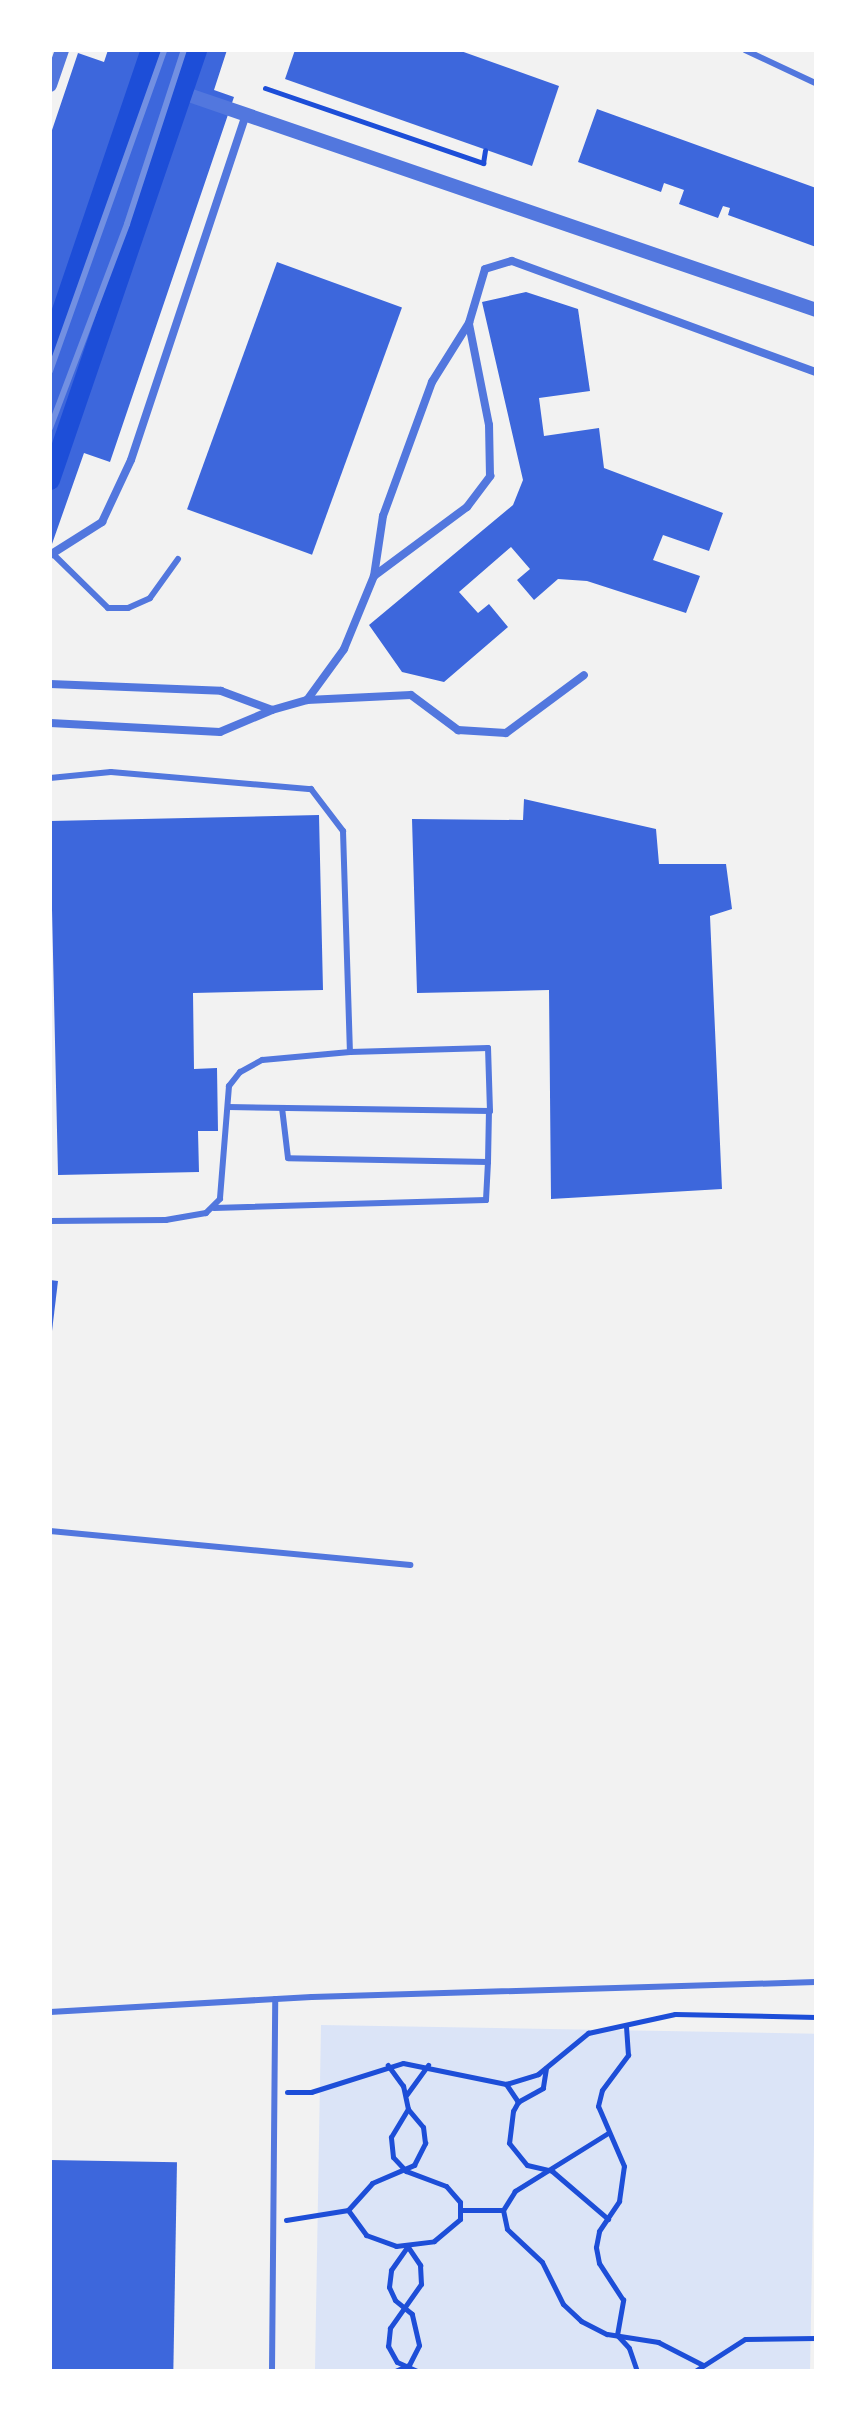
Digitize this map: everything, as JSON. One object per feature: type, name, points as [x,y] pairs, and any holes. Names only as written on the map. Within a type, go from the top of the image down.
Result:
[{"type":"main road","points":[[50,346],[151,50]]},
{"type":"main road","points":[[50,480],[197,50]]},
{"type":"street","points":[[50,85],[62,50]]},
{"type":"street","points":[[183,93],[816,310]]},
{"type":"street","points":[[51,554],[102,522],[131,460],[246,113]]},
{"type":"street","points":[[307,700],[344,649],[374,576],[383,516],[432,382],[469,323],[485,269],[512,261],[816,372]]},
{"type":"street","points":[[374,576],[467,507],[490,476],[489,425],[469,323]]},
{"type":"street","points":[[50,723],[220,732],[272,710],[307,700],[411,695],[458,730],[506,733],[584,675]]},
{"type":"street","points":[[50,684],[221,691],[272,710]]},
{"type":"lane","points":[[745,50],[815,83]]},
{"type":"lane","points":[[51,554],[108,608],[128,608],[150,598],[178,559]]},
{"type":"lane","points":[[50,778],[111,772],[311,789],[343,831],[350,1052]]},
{"type":"lane","points":[[50,1221],[166,1220],[214,1208],[478,1203],[488,1195],[488,1048],[350,1052],[252,1064],[229,1086],[223,1182],[214,1208]]},
{"type":"lane","points":[[228,1107],[489,1111]]},
{"type":"lane","points":[[282,1108],[283,1152],[293,1159],[488,1162]]},
{"type":"lane","points":[[50,1531],[410,1565]]},
{"type":"lane","points":[[50,2012],[275,1999],[816,1982]]},
{"type":"lane","points":[[272,2371],[275,1999]]},
{"type":"path","points":[[265,88],[483,163],[485,150]]},
{"type":"path","points":[[274,2092],[311,2092],[388,2064],[428,2065],[506,2084],[546,2068],[579,2038],[675,2014],[816,2017]]},
{"type":"path","points":[[617,2335],[623,2300],[599,2263],[596,2247],[625,2181],[619,2148],[608,2133],[598,2106],[602,2090],[628,2055],[626,2025]]},
{"type":"path","points":[[388,2064],[407,2095],[408,2109],[391,2137],[393,2157],[406,2171],[446,2186],[463,2210]]},
{"type":"path","points":[[407,2095],[428,2065]]},
{"type":"path","points":[[546,2068],[543,2088],[518,2102],[510,2117],[509,2143],[527,2165],[552,2171],[608,2219]]},
{"type":"path","points":[[506,2084],[518,2102]]},
{"type":"path","points":[[273,2222],[348,2210],[372,2183],[406,2171],[425,2143],[423,2127],[408,2109]]},
{"type":"path","points":[[503,2210],[525,2181],[552,2171],[608,2133]]},
{"type":"path","points":[[348,2210],[366,2235],[408,2246],[444,2236],[463,2210]]},
{"type":"path","points":[[463,2210],[503,2210]]},
{"type":"path","points":[[503,2210],[513,2239],[542,2262],[571,2313],[596,2329],[658,2342],[703,2365]]},
{"type":"path","points":[[408,2246],[422,2273],[418,2293],[387,2337],[390,2353],[406,2368],[417,2371]]},
{"type":"path","points":[[395,2371],[406,2368],[419,2345],[406,2306],[391,2294],[389,2277],[408,2246]]},
{"type":"path","points":[[617,2335],[629,2348],[637,2371]]},
{"type":"path","points":[[695,2371],[745,2339],[816,2338]]},
{"type":"shaded area","points":[[321,2025],[816,2034],[810,2371],[315,2371]]},
{"type":"building","points":[[108,50],[227,50],[214,90],[234,97],[110,462],[84,453],[52,544],[50,136],[78,53],[104,62]]},
{"type":"building","points":[[295,50],[458,50],[559,86],[532,166],[285,79]]},
{"type":"building","points":[[597,109],[816,188],[816,247],[728,215],[730,208],[723,206],[718,218],[679,204],[684,190],[664,183],[661,192],[578,162]]},
{"type":"building","points":[[277,262],[402,307],[312,555],[187,509]]},
{"type":"building","points":[[526,292],[578,309],[590,391],[539,398],[544,436],[599,428],[604,468],[723,513],[709,551],[663,535],[653,560],[700,576],[686,613],[587,581],[558,579],[534,600],[517,580],[530,569],[511,547],[459,592],[478,613],[489,604],[508,627],[444,682],[402,672],[369,625],[513,505],[523,480],[482,302]]},
{"type":"building","points":[[524,799],[656,829],[659,864],[726,864],[732,909],[710,916],[722,1189],[551,1199],[549,990],[417,993],[412,819],[523,820]]},
{"type":"building","points":[[319,815],[323,990],[193,993],[194,1069],[217,1068],[218,1131],[198,1131],[199,1172],[58,1175],[50,821]]},
{"type":"building","points":[[50,1280],[58,1281],[52,1331],[50,1331]]},
{"type":"building","points":[[50,2160],[177,2162],[173,2371],[50,2371]]},
{"type":"railway","points":[[50,371],[164,50]]},
{"type":"railway","points":[[50,428],[127,224],[184,50]]}]
